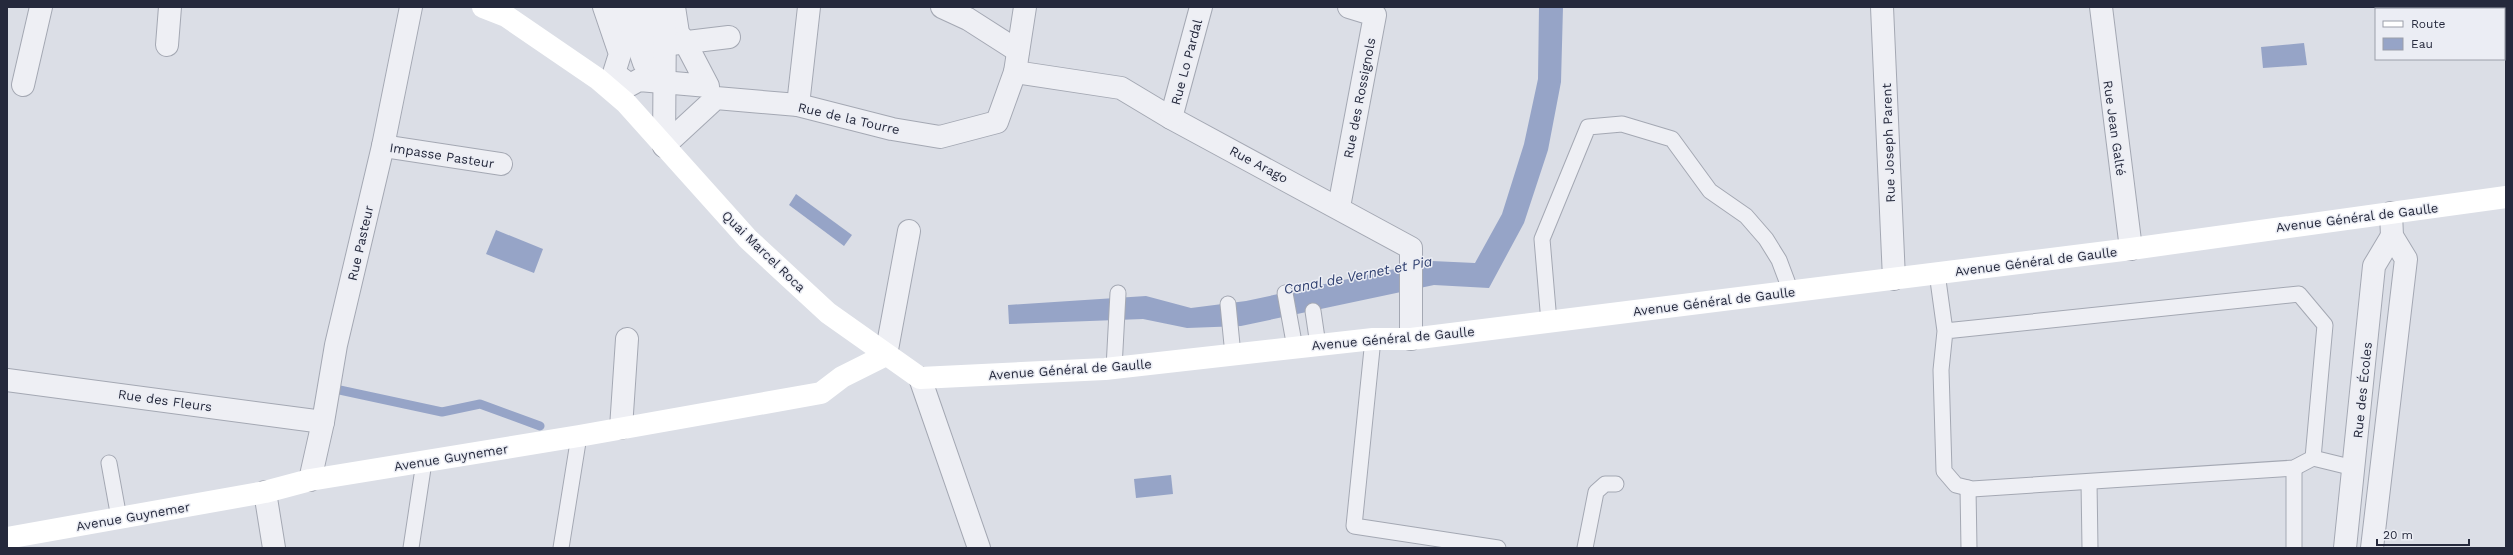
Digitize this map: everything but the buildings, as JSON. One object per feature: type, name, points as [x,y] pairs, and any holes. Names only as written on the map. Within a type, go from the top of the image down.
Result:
[{"type":"main road","name":"Quai Marcel Roca","points":[[483,7],[506,16],[598,79],[626,103],[748,239],[828,313],[920,378]]},
{"type":"main road","name":"Avenue Général de Gaulle","points":[[920,378],[1114,368],[1373,339],[1411,338],[1894,279],[2506,197]]},
{"type":"main road","name":"Avenue Guynemer","points":[[7,538],[265,492],[310,480],[579,436],[821,393],[842,377],[886,355]]},
{"type":"street","points":[[23,85],[41,7]]},
{"type":"street","points":[[167,45],[170,7]]},
{"type":"street","name":"Rue Pasteur","points":[[310,480],[323,422],[336,345],[383,146],[411,7]]},
{"type":"street","points":[[604,7],[620,54],[614,73],[630,85],[639,80],[708,86],[676,43],[665,7]]},
{"type":"street","points":[[625,7],[644,63],[661,57],[647,7]]},
{"type":"street","points":[[664,146],[666,83],[678,33],[674,7]]},
{"type":"street","points":[[798,105],[809,7]]},
{"type":"street","points":[[942,7],[968,19],[1017,61]]},
{"type":"street","points":[[1017,61],[1025,7]]},
{"type":"street","name":"Rue Lo Pardal","points":[[1171,118],[1202,7]]},
{"type":"street","name":"Rue des Rossignols","points":[[1339,207],[1375,15],[1349,7]]},
{"type":"street","name":"Rue Joseph Parent","points":[[1882,7],[1894,279]]},
{"type":"street","name":"Rue Jean Galté","points":[[2101,7],[2131,248]]},
{"type":"street","points":[[676,43],[730,37]]},
{"type":"street","name":"Rue de la Tourre","points":[[664,146],[716,98],[798,105],[892,129],[940,137],[997,122],[1017,61]]},
{"type":"street","name":"Rue Arago","points":[[1017,61],[1121,88],[1171,118],[1339,207],[1411,248],[1411,338]]},
{"type":"street","name":"Impasse Pasteur","points":[[383,146],[501,164]]},
{"type":"street","points":[[2372,548],[2406,259],[2392,236],[2391,213]]},
{"type":"street","points":[[886,355],[909,231]]},
{"type":"street","name":"Rue des Écoles","points":[[2344,548],[2354,468],[2374,266],[2392,236]]},
{"type":"street","points":[[621,428],[627,339]]},
{"type":"street","points":[[920,378],[979,548]]},
{"type":"street","name":"Rue des Fleurs","points":[[7,380],[323,422]]},
{"type":"street","points":[[265,492],[274,548]]},
{"type":"lane","points":[[1549,322],[1542,240],[1588,127],[1622,124],[1672,139],[1710,191],[1746,216],[1766,239],[1779,260],[1791,292]]},
{"type":"lane","points":[[1937,273],[1945,331],[1941,370],[1944,471],[1956,484],[1968,488],[2090,482],[2294,468],[2313,458],[2354,468]]},
{"type":"lane","points":[[1114,368],[1118,293]]},
{"type":"lane","points":[[1285,293],[1295,348]]},
{"type":"lane","points":[[1945,331],[2299,294],[2325,326],[2313,458]]},
{"type":"lane","points":[[1228,304],[1233,355]]},
{"type":"lane","points":[[1313,311],[1318,345]]},
{"type":"lane","points":[[1373,339],[1354,526],[1498,548]]},
{"type":"lane","points":[[561,548],[579,436]]},
{"type":"lane","points":[[411,548],[424,462]]},
{"type":"lane","points":[[109,463],[119,518]]},
{"type":"lane","points":[[2294,468],[2294,548]]},
{"type":"lane","points":[[2090,482],[2090,548]]},
{"type":"lane","points":[[1585,548],[1596,492],[1605,484],[1616,484]]},
{"type":"lane","points":[[1968,488],[1969,548]]},
{"type":"water","name":"Canal de Vernet et Pia","points":[[1539,7],[1563,7],[1561,82],[1548,150],[1524,223],[1489,288],[1434,285],[1241,326],[1187,328],[1143,319],[1009,324],[1008,305],[1146,296],[1191,308],[1246,301],[1432,261],[1475,263],[1502,214],[1524,144],[1538,79]]},
{"type":"water","points":[[2304,43],[2307,65],[2263,68],[2261,47]]},
{"type":"water","points":[[796,194],[852,235],[844,246],[789,205]]},
{"type":"water","points":[[496,230],[543,249],[534,273],[486,254]]},
{"type":"water","points":[[1171,475],[1173,494],[1136,498],[1134,479]]},
{"type":"waterway","points":[[335,389],[442,412],[480,404],[540,426]]}]
